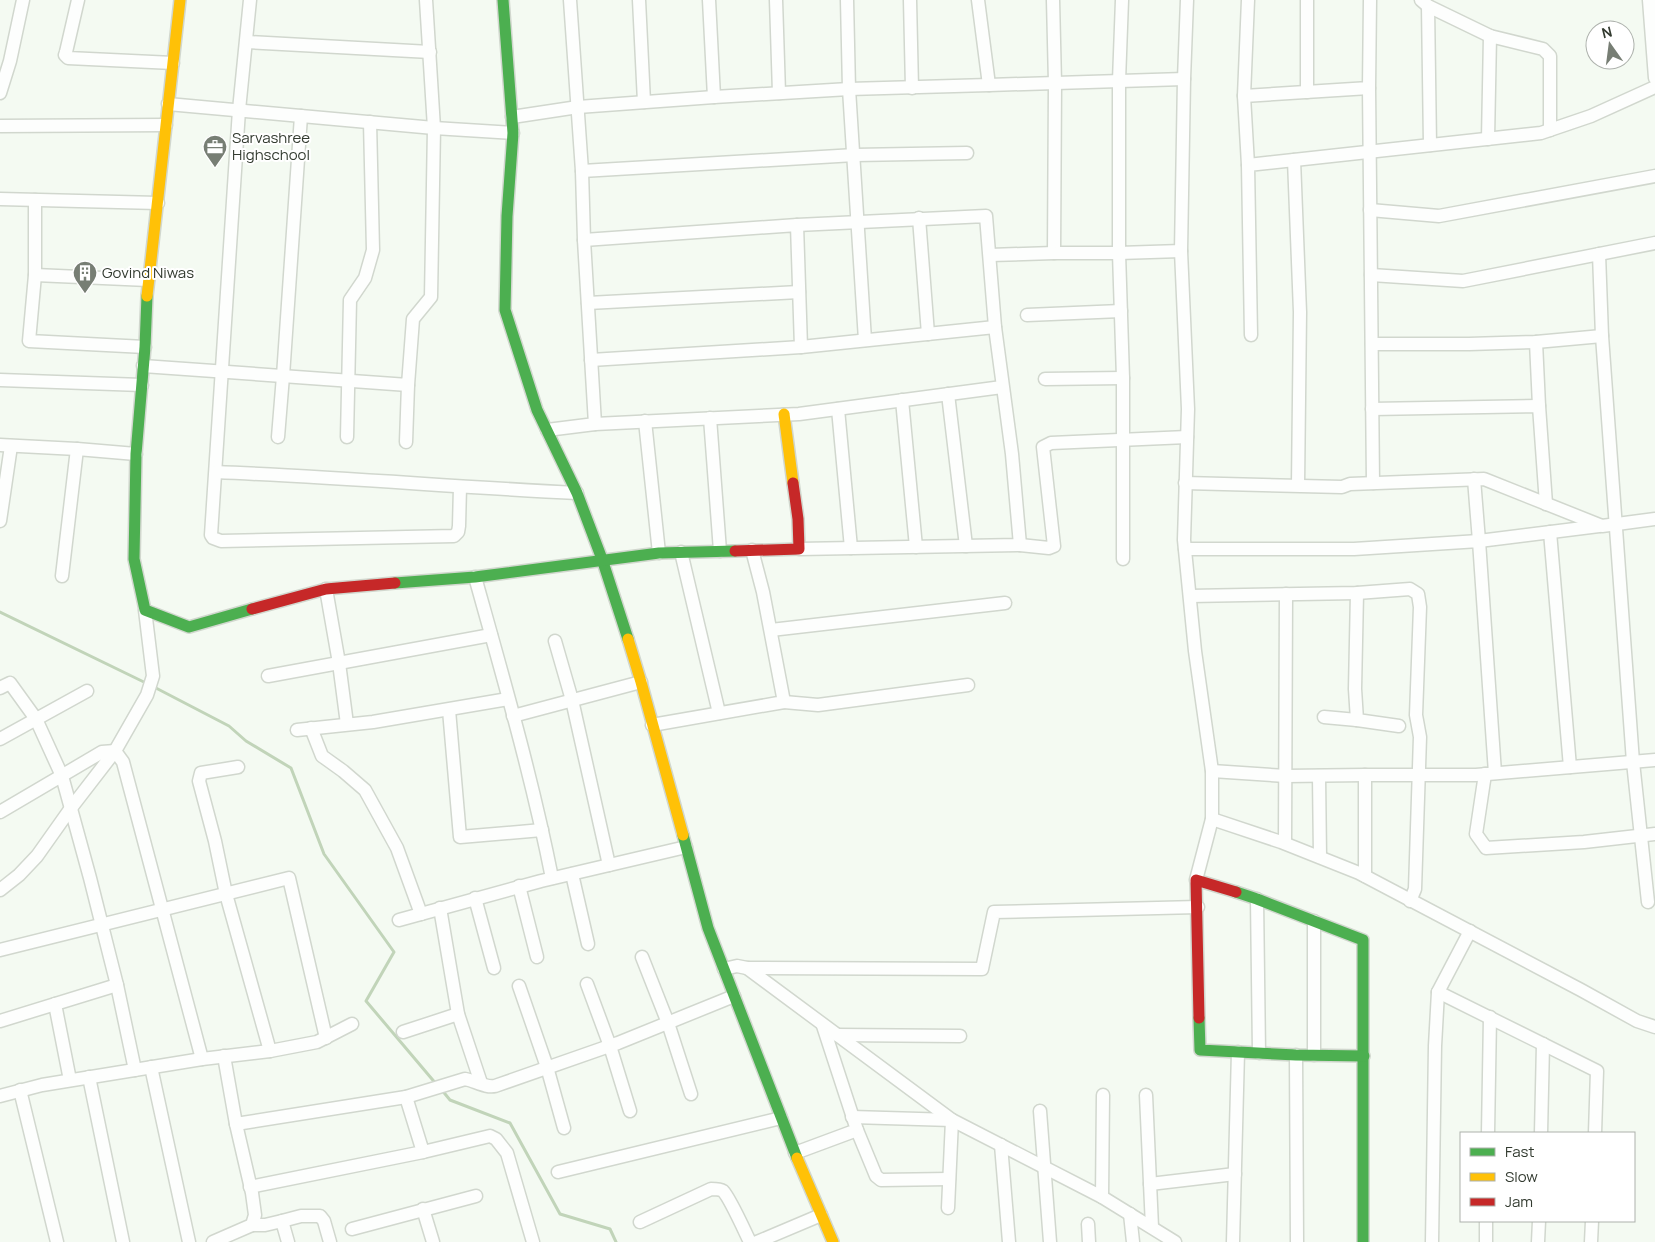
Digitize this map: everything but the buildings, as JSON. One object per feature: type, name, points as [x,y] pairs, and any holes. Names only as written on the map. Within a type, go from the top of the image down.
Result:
[{"type":"street","points":[[0,93],[10,61],[23,0]]},
{"type":"street","points":[[78,0],[65,55],[68,58],[172,63]]},
{"type":"street","points":[[0,890],[20,875],[37,856],[115,751],[147,695],[153,676],[145,610],[134,559],[136,454],[145,347],[148,280],[180,0]]},
{"type":"street","points":[[250,0],[239,110],[211,534],[213,538],[221,540],[454,536],[458,532],[459,526],[460,487]]},
{"type":"street","points":[[406,442],[413,319],[431,297],[434,128],[426,0]]},
{"type":"street","points":[[503,0],[513,133],[507,216],[505,310],[537,410],[577,493],[602,560],[641,682],[708,928],[781,1118],[833,1242]]},
{"type":"street","points":[[570,0],[582,171],[584,240],[595,424]]},
{"type":"street","points":[[639,0],[644,102]]},
{"type":"street","points":[[709,0],[714,97]]},
{"type":"street","points":[[776,0],[779,93]]},
{"type":"street","points":[[847,0],[850,89],[865,340]]},
{"type":"street","points":[[910,0],[912,88]]},
{"type":"street","points":[[978,0],[989,85]]},
{"type":"street","points":[[1054,0],[1054,253]]},
{"type":"street","points":[[1122,0],[1119,81],[1119,253],[1123,378],[1123,559]]},
{"type":"street","points":[[1187,0],[1181,250],[1188,409],[1185,549],[1195,651],[1212,771],[1212,819],[1196,880],[1200,1050],[1364,1056]]},
{"type":"street","points":[[1248,0],[1244,96],[1248,166],[1251,335]]},
{"type":"street","points":[[1307,0],[1307,92]]},
{"type":"street","points":[[1370,0],[1368,88],[1373,483]]},
{"type":"street","points":[[1649,0],[1655,78]]},
{"type":"street","points":[[1430,145],[1425,3],[1490,36],[1543,50],[1550,56],[1550,130]]},
{"type":"street","points":[[1488,139],[1490,36]]},
{"type":"street","points":[[246,42],[430,52]]},
{"type":"street","points":[[512,117],[578,107],[779,93],[850,89],[1184,79]]},
{"type":"street","points":[[1248,166],[1541,132],[1591,116],[1655,87]]},
{"type":"street","points":[[1244,96],[1368,88]]},
{"type":"street","points":[[168,104],[434,128],[513,133]]},
{"type":"street","points":[[278,437],[301,116]]},
{"type":"street","points":[[347,438],[350,300],[365,278],[373,250],[370,122]]},
{"type":"street","points":[[0,126],[166,125]]},
{"type":"street","points":[[582,171],[855,155],[968,153]]},
{"type":"street","points":[[1294,160],[1300,312],[1298,486]]},
{"type":"street","points":[[1370,210],[1440,216],[1655,176]]},
{"type":"street","points":[[0,199],[158,203]]},
{"type":"street","points":[[35,200],[34,275],[29,341],[145,347]]},
{"type":"street","points":[[584,240],[797,225],[986,216],[995,327],[1012,454],[1020,545]]},
{"type":"street","points":[[920,218],[928,334]]},
{"type":"street","points":[[797,225],[801,347]]},
{"type":"street","points":[[1371,275],[1464,281],[1655,243]]},
{"type":"street","points":[[990,255],[1181,250]]},
{"type":"street","points":[[1599,254],[1602,336],[1633,762],[1648,902]]},
{"type":"street","points":[[34,275],[148,280]]},
{"type":"street","points":[[588,303],[800,292]]},
{"type":"street","points":[[1027,314],[1121,311]]},
{"type":"street","points":[[591,360],[801,347],[995,327]]},
{"type":"street","points":[[1372,344],[1536,342],[1602,336]]},
{"type":"street","points":[[1536,342],[1546,504]]},
{"type":"street","points":[[143,366],[408,385]]},
{"type":"street","points":[[1045,378],[1123,378]]},
{"type":"street","points":[[0,380],[142,385]]},
{"type":"street","points":[[547,430],[595,424],[799,414],[1002,387]]},
{"type":"street","points":[[948,394],[966,546]]},
{"type":"street","points":[[902,400],[916,547]]},
{"type":"street","points":[[1372,409],[1539,406]]},
{"type":"street","points":[[838,408],[851,548]]},
{"type":"street","points":[[784,414],[798,519],[799,549]]},
{"type":"street","points":[[710,418],[720,551]]},
{"type":"street","points":[[645,422],[659,553]]},
{"type":"street","points":[[145,610],[189,627],[326,589],[475,577],[659,553],[1020,545],[1049,548],[1054,546],[1043,447],[1051,443],[1122,438],[1187,437]]},
{"type":"street","points":[[0,521],[6,445],[136,454]]},
{"type":"street","points":[[62,576],[77,449]]},
{"type":"street","points":[[216,472],[577,493]]},
{"type":"street","points":[[1474,479],[1479,541],[1490,774],[1476,834],[1486,848],[1584,842],[1655,834]]},
{"type":"street","points":[[1185,483],[1342,487],[1350,484],[1484,479],[1602,526]]},
{"type":"street","points":[[1185,549],[1354,549],[1479,541],[1655,519]]},
{"type":"street","points":[[1550,532],[1570,767]]},
{"type":"street","points":[[752,550],[764,592],[784,702]]},
{"type":"street","points":[[682,552],[719,713]]},
{"type":"street","points":[[475,577],[513,716],[542,830],[552,878]]},
{"type":"street","points":[[326,589],[347,724]]},
{"type":"street","points":[[1190,596],[1357,594],[1410,589],[1418,594],[1420,607],[1416,715],[1420,737],[1415,889],[1410,901]]},
{"type":"street","points":[[1285,843],[1286,594]]},
{"type":"street","points":[[1356,720],[1357,594]]},
{"type":"street","points":[[771,630],[1005,603]]},
{"type":"street","points":[[268,676],[491,635]]},
{"type":"street","points":[[555,641],[572,700],[609,865]]},
{"type":"street","points":[[513,716],[641,682]]},
{"type":"street","points":[[0,688],[10,683],[36,719],[62,776],[102,924],[135,1070]]},
{"type":"street","points":[[652,724],[784,702],[818,705],[968,685]]},
{"type":"street","points":[[0,739],[87,691]]},
{"type":"street","points":[[297,730],[449,710],[508,699]]},
{"type":"street","points":[[449,710],[460,837],[542,830]]},
{"type":"street","points":[[1324,717],[1399,726]]},
{"type":"street","points":[[311,728],[322,756],[344,771],[365,790],[397,848],[421,914]]},
{"type":"street","points":[[0,812],[102,752],[115,751]]},
{"type":"street","points":[[115,751],[123,762],[202,1059]]},
{"type":"street","points":[[1212,771],[1286,776],[1490,774],[1655,760]]},
{"type":"street","points":[[238,767],[201,774],[199,781],[215,841],[226,894],[270,1051]]},
{"type":"street","points":[[1364,876],[1365,775]]},
{"type":"street","points":[[1320,776],[1320,857]]},
{"type":"street","points":[[1212,819],[1285,843],[1364,876],[1637,1021],[1655,1027]]},
{"type":"street","points":[[399,920],[520,886],[686,847]]},
{"type":"street","points":[[572,874],[588,944]]},
{"type":"street","points":[[0,950],[289,878],[326,1038]]},
{"type":"street","points":[[1196,880],[1257,900],[1363,940],[1363,1242]]},
{"type":"street","points":[[520,886],[537,957]]},
{"type":"street","points":[[476,898],[494,968]]},
{"type":"street","points":[[1257,900],[1260,1053]]},
{"type":"street","points":[[724,969],[737,966],[747,968],[982,969],[994,912],[1198,907]]},
{"type":"street","points":[[440,908],[458,1014],[481,1083]]},
{"type":"street","points":[[1314,921],[1314,1055]]},
{"type":"street","points":[[1432,1242],[1435,1046],[1438,992],[1470,931]]},
{"type":"street","points":[[642,957],[668,1023],[691,1094]]},
{"type":"street","points":[[747,968],[952,1120],[1102,1197],[1175,1242]]},
{"type":"street","points":[[587,984],[610,1046],[630,1111]]},
{"type":"street","points":[[0,1021],[117,985]]},
{"type":"street","points":[[519,986],[547,1067],[564,1128]]},
{"type":"street","points":[[1438,992],[1597,1071],[1595,1132]]},
{"type":"street","points":[[236,1124],[406,1097],[465,1079],[490,1087],[495,1086],[610,1046],[734,996]]},
{"type":"street","points":[[55,1004],[70,1080]]},
{"type":"street","points":[[404,1032],[458,1014]]},
{"type":"street","points":[[1488,1132],[1490,1017]]},
{"type":"street","points":[[0,1096],[70,1080],[202,1059],[270,1051],[317,1042],[352,1024]]},
{"type":"street","points":[[823,1026],[852,1117],[876,1176],[881,1180],[949,1179]]},
{"type":"street","points":[[837,1035],[960,1036]]},
{"type":"street","points":[[1541,1132],[1543,1044]]},
{"type":"street","points":[[1233,1242],[1238,1052]]},
{"type":"street","points":[[1296,1055],[1296,1242]]},
{"type":"street","points":[[213,1242],[242,1236],[252,1225],[255,1215],[224,1056]]},
{"type":"street","points":[[151,1067],[189,1242]]},
{"type":"street","points":[[89,1077],[123,1242]]},
{"type":"street","points":[[20,1090],[57,1242]]},
{"type":"street","points":[[1102,1197],[1103,1095]]},
{"type":"street","points":[[1146,1095],[1152,1227]]},
{"type":"street","points":[[406,1097],[423,1152]]},
{"type":"street","points":[[1040,1111],[1050,1242]]},
{"type":"street","points":[[852,1117],[952,1120]]},
{"type":"street","points":[[558,1172],[781,1118]]},
{"type":"street","points":[[948,1208],[952,1120]]},
{"type":"street","points":[[795,1153],[857,1130]]},
{"type":"street","points":[[250,1187],[423,1152],[490,1136],[496,1139],[508,1152],[533,1242]]},
{"type":"street","points":[[1001,1145],[1009,1242]]},
{"type":"street","points":[[1150,1184],[1235,1174]]},
{"type":"street","points":[[640,1222],[711,1189],[718,1189],[723,1191],[728,1199],[750,1242]]},
{"type":"street","points":[[352,1228],[476,1196]]},
{"type":"street","points":[[423,1209],[433,1242]]},
{"type":"street","points":[[1130,1214],[1133,1242]]},
{"type":"street","points":[[757,1242],[821,1215]]},
{"type":"street","points":[[252,1225],[265,1225],[301,1216],[320,1216],[324,1221],[330,1242]]},
{"type":"street","points":[[282,1221],[288,1242]]},
{"type":"street","points":[[1486,1222],[1486,1242]]},
{"type":"street","points":[[1538,1242],[1539,1222]]},
{"type":"street","points":[[1591,1242],[1592,1222]]},
{"type":"street","points":[[1088,1224],[1089,1242]]},
{"type":"waterway","points":[[0,612],[148,684]]},
{"type":"waterway","points":[[154,687],[229,726],[246,741],[291,768],[324,854],[394,952],[366,1001],[437,1085]]},
{"type":"waterway","points":[[441,1089],[450,1100],[510,1123],[560,1214],[610,1229],[616,1242]]},
{"type":"traffic: fast","points":[[503,0],[513,133],[507,216],[505,310],[537,410],[577,493],[602,559],[628,639]]},
{"type":"traffic: fast","points":[[147,296],[145,347],[136,454],[134,559],[145,610],[189,627],[252,609]]},
{"type":"traffic: fast","points":[[395,583],[475,577],[659,553],[735,551]]},
{"type":"traffic: fast","points":[[683,835],[708,928],[797,1158]]},
{"type":"traffic: fast","points":[[1236,892],[1363,940],[1363,1242]]},
{"type":"traffic: fast","points":[[1199,1018],[1200,1050],[1364,1056]]},
{"type":"traffic: slow","points":[[147,296],[180,0]]},
{"type":"traffic: slow","points":[[784,414],[793,483]]},
{"type":"traffic: slow","points":[[628,639],[683,835]]},
{"type":"traffic: slow","points":[[797,1158],[833,1242]]},
{"type":"traffic: jam","points":[[735,551],[799,549],[798,519],[793,483]]},
{"type":"traffic: jam","points":[[252,609],[326,589],[395,583]]},
{"type":"traffic: jam","points":[[1199,1018],[1196,880],[1236,892]]},
{"type":"place","name":"Sarvashree Highschool","points":[[215,168]]},
{"type":"place","name":"Govind Niwas","points":[[85,294]]}]
